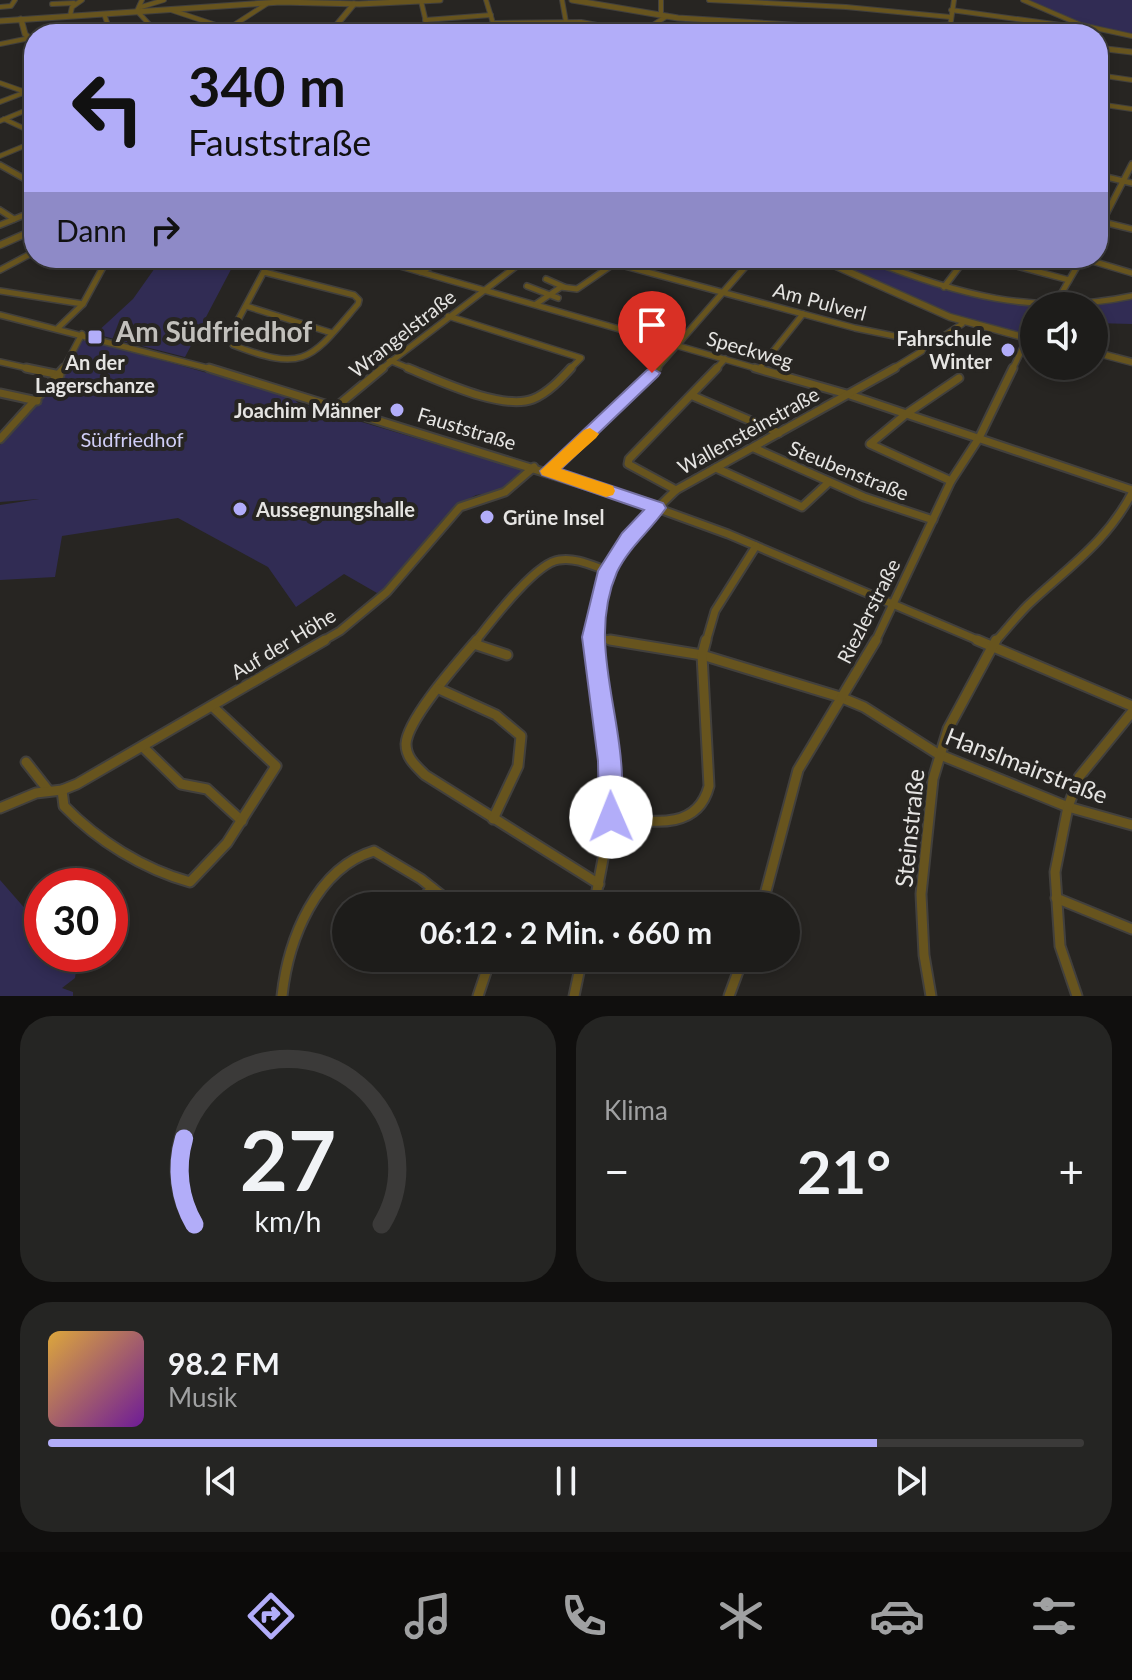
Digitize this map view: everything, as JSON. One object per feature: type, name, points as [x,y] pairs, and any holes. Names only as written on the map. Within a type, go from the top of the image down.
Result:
[{"type":"street","points":[[11,6],[15,0]]},
{"type":"street","points":[[52,4],[82,0]]},
{"type":"street","points":[[139,9],[142,0]]},
{"type":"street","points":[[139,9],[164,0]]},
{"type":"street","points":[[0,21],[139,9],[440,0]]},
{"type":"street","points":[[486,0],[493,23],[578,24]]},
{"type":"street","points":[[562,0],[566,22]]},
{"type":"street","points":[[572,0],[664,16],[771,24]]},
{"type":"street","points":[[661,0],[664,16]]},
{"type":"street","points":[[709,0],[950,17]]},
{"type":"street","points":[[1023,0],[1079,24]]},
{"type":"street","points":[[421,1],[426,24]]},
{"type":"street","points":[[951,24],[952,1]]},
{"type":"street","points":[[338,24],[357,2]]},
{"type":"street","points":[[70,16],[74,3]]},
{"type":"street","points":[[236,24],[268,3]]},
{"type":"street","points":[[0,7],[22,6]]},
{"type":"street","points":[[139,9],[149,24]]},
{"type":"street","points":[[171,10],[213,24]]},
{"type":"street","points":[[951,10],[1053,24]]},
{"type":"street","points":[[104,14],[108,24]]},
{"type":"street","points":[[425,20],[491,15]]},
{"type":"street","points":[[654,24],[664,16]]},
{"type":"street","points":[[21,19],[24,26]]},
{"type":"street","points":[[29,19],[29,24]]},
{"type":"street","points":[[1108,31],[1132,36]]},
{"type":"street","points":[[0,43],[24,40]]},
{"type":"street","points":[[1108,49],[1132,52]]},
{"type":"street","points":[[1108,76],[1132,80]]},
{"type":"street","points":[[0,83],[24,91]]},
{"type":"street","points":[[0,102],[24,93]]},
{"type":"street","points":[[1108,106],[1132,109]]},
{"type":"street","points":[[2,120],[24,111]]},
{"type":"street","points":[[2,120],[24,129]]},
{"type":"street","points":[[0,156],[24,146]]},
{"type":"street","points":[[1108,208],[1132,164]]},
{"type":"street","points":[[0,165],[24,177]]},
{"type":"street","points":[[1108,177],[1132,183]]},
{"type":"street","points":[[0,210],[14,219]]},
{"type":"street","points":[[0,225],[24,215]]},
{"type":"street","points":[[1108,223],[1132,229]]},
{"type":"street","points":[[0,245],[24,234]]},
{"type":"street","points":[[0,270],[24,257]]},
{"type":"street","points":[[1108,266],[1132,273]]},
{"type":"street","points":[[58,328],[83,304],[102,268]]},
{"type":"street","points":[[264,272],[357,297],[358,304],[312,356],[297,362],[241,348],[229,341],[229,337],[266,268]]},
{"type":"street","name":"Speckweg","points":[[407,268],[850,395],[1132,491]]},
{"type":"street","points":[[421,272],[428,268]]},
{"type":"street","name":"Wrangelstraße","points":[[336,407],[389,360],[513,268]]},
{"type":"street","points":[[546,279],[577,289],[611,268]]},
{"type":"street","name":"Am Pulverl","points":[[633,268],[803,314],[926,342]]},
{"type":"street","points":[[548,471],[641,386],[744,268]]},
{"type":"street","points":[[840,268],[962,324],[1020,337]]},
{"type":"street","points":[[892,268],[944,287],[1020,301]]},
{"type":"street","points":[[944,287],[958,268]]},
{"type":"street","points":[[1024,268],[1069,280]]},
{"type":"street","points":[[1062,292],[1076,268]]},
{"type":"street","points":[[527,286],[558,298]]},
{"type":"street","points":[[536,304],[564,287]]},
{"type":"street","points":[[0,291],[83,304]]},
{"type":"street","points":[[1108,299],[1132,296]]},
{"type":"street","points":[[246,306],[332,333]]},
{"type":"street","points":[[759,369],[803,314]]},
{"type":"street","name":"Fauststraße","points":[[0,315],[82,334],[336,407],[548,471],[657,508],[756,546],[1132,706]]},
{"type":"street","points":[[389,360],[500,399],[520,403],[533,399],[581,358],[448,316]]},
{"type":"street","points":[[926,342],[944,336],[962,324]]},
{"type":"street","points":[[0,439],[60,375],[82,334]]},
{"type":"street","name":"Wallensteinstraße","points":[[597,892],[611,817],[610,761],[592,637],[608,571],[629,538],[676,490],[850,395],[922,351],[926,342]]},
{"type":"street","points":[[1108,356],[1132,362]]},
{"type":"street","points":[[676,490],[628,464],[629,459],[693,396],[725,359]]},
{"type":"street","name":"Riezlerstraße","points":[[766,892],[798,770],[840,697],[868,656],[951,481],[979,438],[1020,361]]},
{"type":"street","points":[[0,362],[60,375]]},
{"type":"street","points":[[951,481],[870,444],[906,414],[959,378]]},
{"type":"street","points":[[0,393],[37,401]]},
{"type":"street","points":[[693,396],[779,433]]},
{"type":"street","name":"Steubenstraße","points":[[754,448],[829,482],[933,520]]},
{"type":"street","name":"Auf der Höhe","points":[[48,790],[62,790],[143,747],[353,622],[387,592],[460,507],[505,492],[534,467]]},
{"type":"street","points":[[716,468],[802,507],[829,482]]},
{"type":"street","name":"Steinstraße","points":[[931,996],[924,955],[921,894],[938,754],[990,647],[1027,606],[1086,556],[1121,514],[1132,491]]},
{"type":"street","points":[[611,817],[670,823],[691,815],[706,798],[709,786],[702,655],[715,611],[756,546]]},
{"type":"street","points":[[599,884],[425,775],[410,760],[406,743],[421,713],[439,689],[531,579],[551,562],[569,560],[608,571]]},
{"type":"street","name":"Hanslmairstraße","points":[[592,637],[702,655],[840,697],[864,707],[938,754],[1068,807],[1132,825]]},
{"type":"street","points":[[474,644],[507,655]]},
{"type":"street","points":[[439,689],[503,720],[520,734],[522,742],[515,772],[493,819]]},
{"type":"street","points":[[62,790],[64,806],[95,833],[124,851],[190,882],[203,871],[242,821],[276,766],[212,706]]},
{"type":"street","points":[[1077,996],[1060,946],[1055,872],[1068,807],[1079,777],[1132,712]]},
{"type":"street","points":[[143,747],[181,784],[207,789],[242,821]]},
{"type":"street","points":[[0,808],[48,790],[26,762]]},
{"type":"street","points":[[282,996],[282,976],[290,953],[320,891],[351,856],[374,851],[437,892]]},
{"type":"street","points":[[429,892],[432,888]]},
{"type":"street","points":[[1056,898],[1132,929]]},
{"type":"street","points":[[478,996],[486,972]]},
{"type":"street","points":[[574,996],[579,972]]},
{"type":"street","points":[[729,996],[738,972]]},
{"type":"green space","points":[[1026,0],[1132,0],[1132,34],[1108,29],[1108,24],[1081,23]]},
{"type":"green space","points":[[155,268],[232,268],[185,357],[95,334],[133,299]]},
{"type":"green space","points":[[848,268],[888,268],[960,294],[1020,303],[1020,334],[986,328],[930,307]]},
{"type":"green space","points":[[1132,298],[1132,324],[1108,323],[1108,301]]},
{"type":"green space","name":"Südfriedhof","points":[[87,339],[292,397],[298,403],[526,471],[503,491],[476,495],[454,507],[383,591],[377,593],[344,574],[296,607],[268,567],[178,518],[62,536],[55,577],[0,580],[0,505],[39,499],[0,502],[0,445],[62,378],[81,342]]},
{"type":"green space","points":[[0,880],[24,907],[24,972],[76,972],[75,978],[62,988],[73,992],[73,996],[0,996]]},
{"type":"slow traffic","points":[[590,434],[548,471],[606,491]]},
{"type":"place","name":"An der Lagerschanze","points":[[95,337]]},
{"type":"place","name":"Fahrschule Winter","points":[[1008,350]]},
{"type":"place","name":"Joachim Männer","points":[[397,410]]},
{"type":"place","name":"Aussegnungshalle","points":[[240,509]]},
{"type":"place","name":"Grüne Insel","points":[[487,517]]},
{"type":"district","name":"Am Südfriedhof","points":[[214,331]]},
{"type":"route","points":[[611,817],[610,761],[592,637],[608,571],[629,538],[657,508],[548,471],[652,373]]}]
